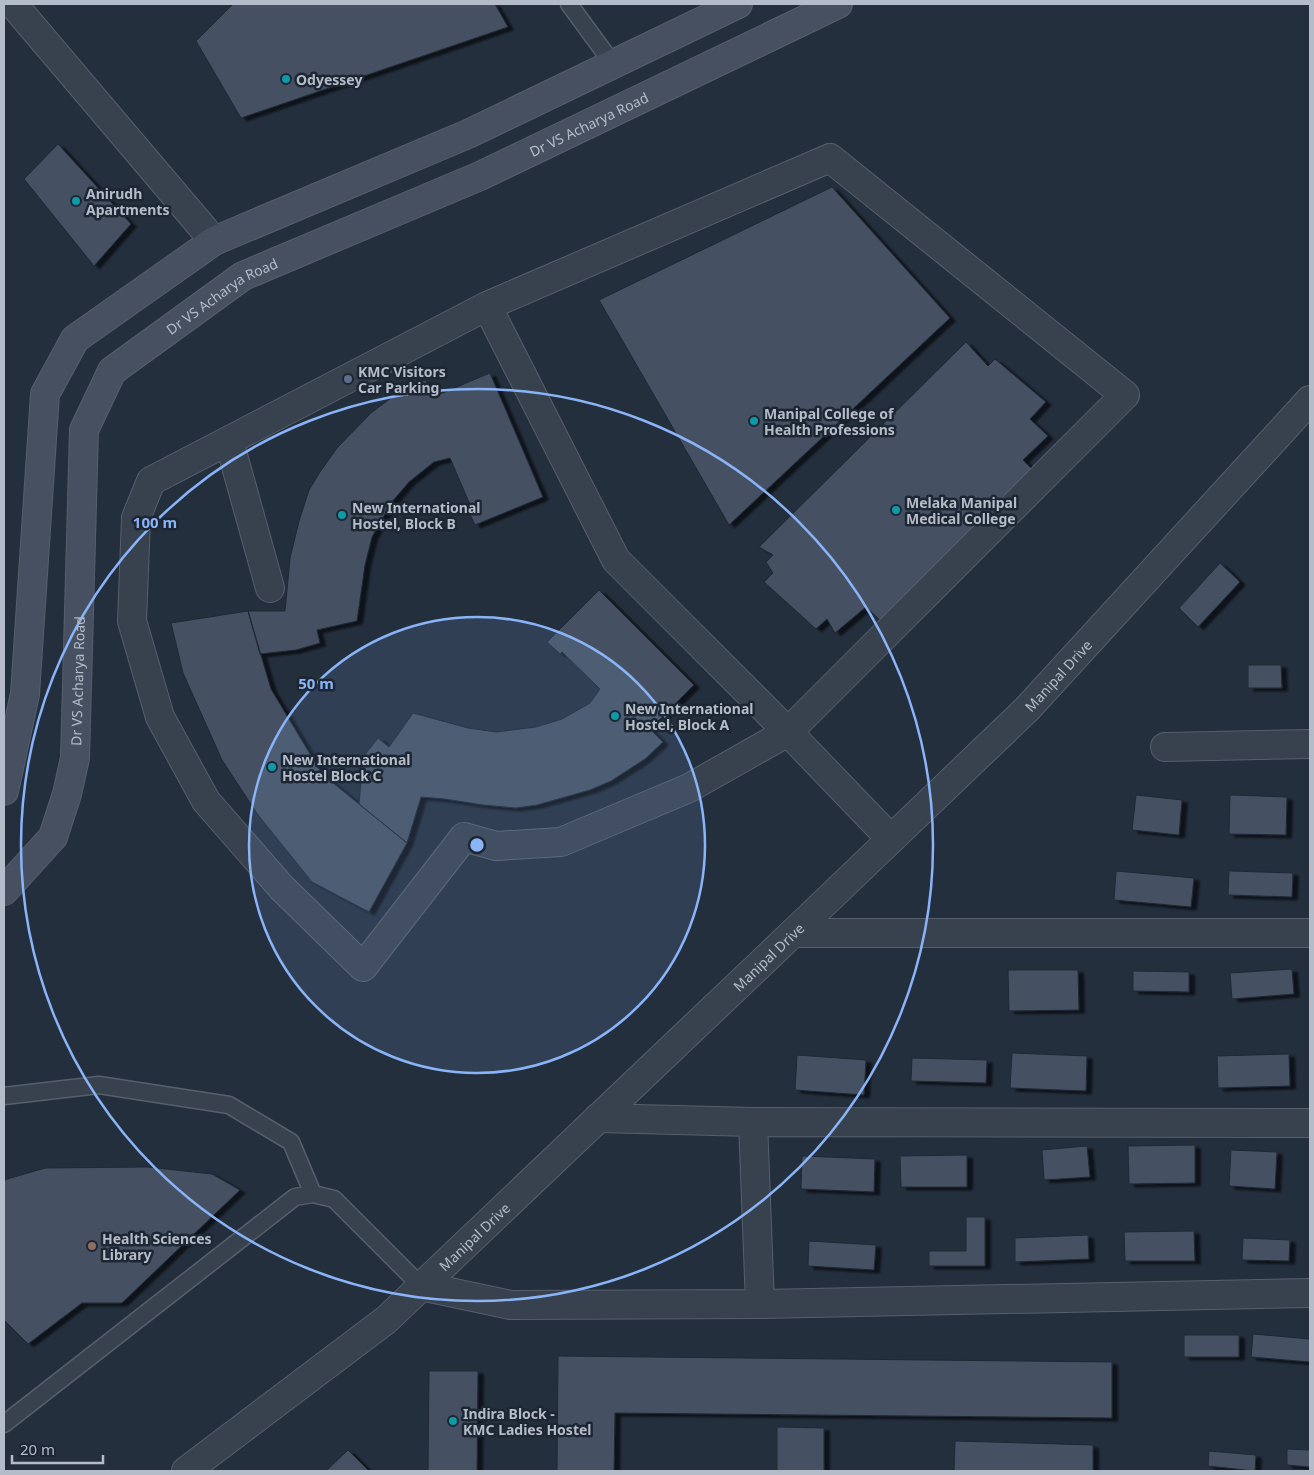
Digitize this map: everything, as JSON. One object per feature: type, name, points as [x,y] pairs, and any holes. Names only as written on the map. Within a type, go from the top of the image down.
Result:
[{"type":"main road","points":[[4,791],[25,694],[44,394],[75,339],[214,241],[468,134],[738,4]]},
{"type":"main road","name":"Dr VS Acharya Road","points":[[4,891],[53,837],[68,794],[75,758],[84,430],[112,371],[243,276],[480,176],[838,4]]},
{"type":"main road","points":[[468,134],[480,176]]},
{"type":"street","points":[[13,4],[214,241]]},
{"type":"street","points":[[830,158],[1125,395],[788,732],[689,788],[561,842],[496,846],[464,837],[362,967],[282,888],[206,801],[160,717],[132,621],[136,518],[151,481],[487,306],[830,158]]},
{"type":"street","points":[[487,306],[616,560],[788,732],[891,839]]},
{"type":"street","name":"Manipal Drive","points":[[186,1471],[386,1320],[793,933],[1027,709],[1310,400]]},
{"type":"street","points":[[228,441],[270,588]]},
{"type":"street","points":[[1165,747],[1310,744]]},
{"type":"street","points":[[793,933],[1310,933]]},
{"type":"street","points":[[598,1118],[754,1122],[1310,1122]]},
{"type":"street","points":[[754,1122],[760,1304]]},
{"type":"street","points":[[421,1286],[511,1305],[760,1304],[1310,1293]]},
{"type":"lane","points":[[569,4],[613,64]]},
{"type":"lane","points":[[4,1096],[99,1085],[229,1105],[291,1142],[312,1194]]},
{"type":"lane","points":[[4,1424],[294,1198],[312,1194],[334,1199],[421,1286]]},
{"type":"building","name":"Odyessey","points":[[233,4],[495,4],[508,27],[241,118],[196,41]]},
{"type":"building","name":"Anirudh Apartments","points":[[58,144],[131,224],[94,266],[24,179]]},
{"type":"building","name":"Manipal College of Health Professions","points":[[832,187],[950,318],[729,525],[599,300]]},
{"type":"building","name":"Melaka Manipal Medical College","points":[[966,342],[988,366],[995,359],[1046,402],[1030,419],[1048,436],[1023,460],[1035,472],[880,620],[866,607],[835,633],[827,619],[816,629],[764,582],[773,573],[766,562],[773,555],[759,547]]},
{"type":"building","name":"New International Hostel, Block B","points":[[490,373],[543,497],[475,525],[467,508],[471,507],[450,458],[434,462],[409,482],[391,503],[372,537],[365,565],[357,621],[317,630],[320,643],[296,650],[260,654],[248,611],[285,611],[290,558],[299,521],[309,490],[337,448],[371,413],[403,389],[426,380],[433,397]]},
{"type":"building","points":[[1220,563],[1240,582],[1198,627],[1179,608]]},
{"type":"building","name":"New International Hostel, Block A","points":[[599,590],[694,685],[650,729],[663,742],[645,759],[611,781],[590,790],[537,805],[516,808],[421,797],[407,843],[359,804],[363,757],[378,738],[389,747],[413,713],[468,728],[496,732],[536,727],[562,719],[590,703],[600,689],[562,652],[560,654],[547,642]]},
{"type":"building","name":"New International Hostel Block C","points":[[248,611],[271,689],[322,774],[407,843],[369,912],[312,882],[258,815],[222,760],[183,673],[171,623]]},
{"type":"building","points":[[1248,665],[1281,665],[1282,688],[1248,688]]},
{"type":"building","points":[[1136,795],[1182,800],[1179,835],[1132,830]]},
{"type":"building","points":[[1230,795],[1287,797],[1286,835],[1229,834]]},
{"type":"building","points":[[1116,871],[1194,878],[1191,907],[1114,900]]},
{"type":"building","points":[[1229,871],[1293,873],[1292,897],[1228,895]]},
{"type":"building","points":[[1292,969],[1294,994],[1232,999],[1230,973]]},
{"type":"building","points":[[1008,970],[1078,970],[1079,1010],[1009,1011]]},
{"type":"building","points":[[1133,971],[1189,972],[1189,992],[1133,991]]},
{"type":"building","points":[[1012,1053],[1087,1056],[1086,1091],[1010,1088]]},
{"type":"building","points":[[1289,1054],[1290,1086],[1218,1088],[1217,1056]]},
{"type":"building","points":[[797,1055],[866,1060],[864,1095],[795,1090]]},
{"type":"building","points":[[912,1058],[987,1060],[986,1083],[911,1081]]},
{"type":"building","points":[[1195,1145],[1195,1183],[1129,1184],[1128,1146]]},
{"type":"building","points":[[1087,1146],[1090,1177],[1044,1180],[1042,1150]]},
{"type":"building","points":[[1231,1150],[1277,1152],[1275,1189],[1229,1186]]},
{"type":"building","points":[[967,1155],[967,1187],[901,1187],[900,1156]]},
{"type":"building","points":[[802,1156],[875,1159],[874,1192],[801,1189]]},
{"type":"building","name":"Health Sciences Library","points":[[148,1167],[212,1174],[240,1190],[122,1303],[82,1303],[28,1344],[4,1320],[4,1180],[45,1168]]},
{"type":"building","points":[[966,1217],[985,1217],[985,1266],[929,1266],[929,1251],[966,1251]]},
{"type":"building","points":[[1194,1231],[1195,1261],[1125,1261],[1124,1232]]},
{"type":"building","points":[[1088,1235],[1089,1259],[1015,1262],[1015,1238]]},
{"type":"building","points":[[1243,1238],[1290,1240],[1289,1261],[1242,1260]]},
{"type":"building","points":[[809,1241],[876,1245],[874,1270],[808,1266]]},
{"type":"building","points":[[1253,1334],[1310,1339],[1310,1362],[1251,1357]]},
{"type":"building","points":[[1184,1335],[1239,1335],[1239,1357],[1184,1357]]},
{"type":"building","points":[[558,1356],[1112,1362],[1112,1418],[615,1413],[614,1471],[557,1471]]},
{"type":"building","name":"Indira Block - KMC Ladies Hostel","points":[[429,1371],[478,1371],[477,1471],[428,1471]]},
{"type":"building","points":[[777,1427],[824,1428],[824,1471],[777,1471]]},
{"type":"building","points":[[955,1441],[1093,1445],[1093,1471],[954,1471]]},
{"type":"building","points":[[1287,1449],[1310,1450],[1310,1467],[1287,1465]]},
{"type":"building","points":[[348,1450],[369,1471],[326,1471]]},
{"type":"building","points":[[1209,1451],[1256,1455],[1255,1471],[1208,1466]]},
{"type":"place","name":"Odyessey","points":[[286,79]]},
{"type":"place","name":"Anirudh Apartments","points":[[76,201]]},
{"type":"place","name":"KMC Visitors Car Parking","points":[[348,379]]},
{"type":"place","name":"Manipal College of Health Professions","points":[[754,421]]},
{"type":"place","name":"Melaka Manipal Medical College","points":[[896,510]]},
{"type":"place","name":"New International Hostel, Block B","points":[[342,515]]},
{"type":"place","name":"New International Hostel, Block A","points":[[615,716]]},
{"type":"place","name":"New International Hostel Block C","points":[[272,767]]},
{"type":"place","name":"Health Sciences Library","points":[[92,1246]]},
{"type":"place","name":"Indira Block - KMC Ladies Hostel","points":[[453,1421]]}]
